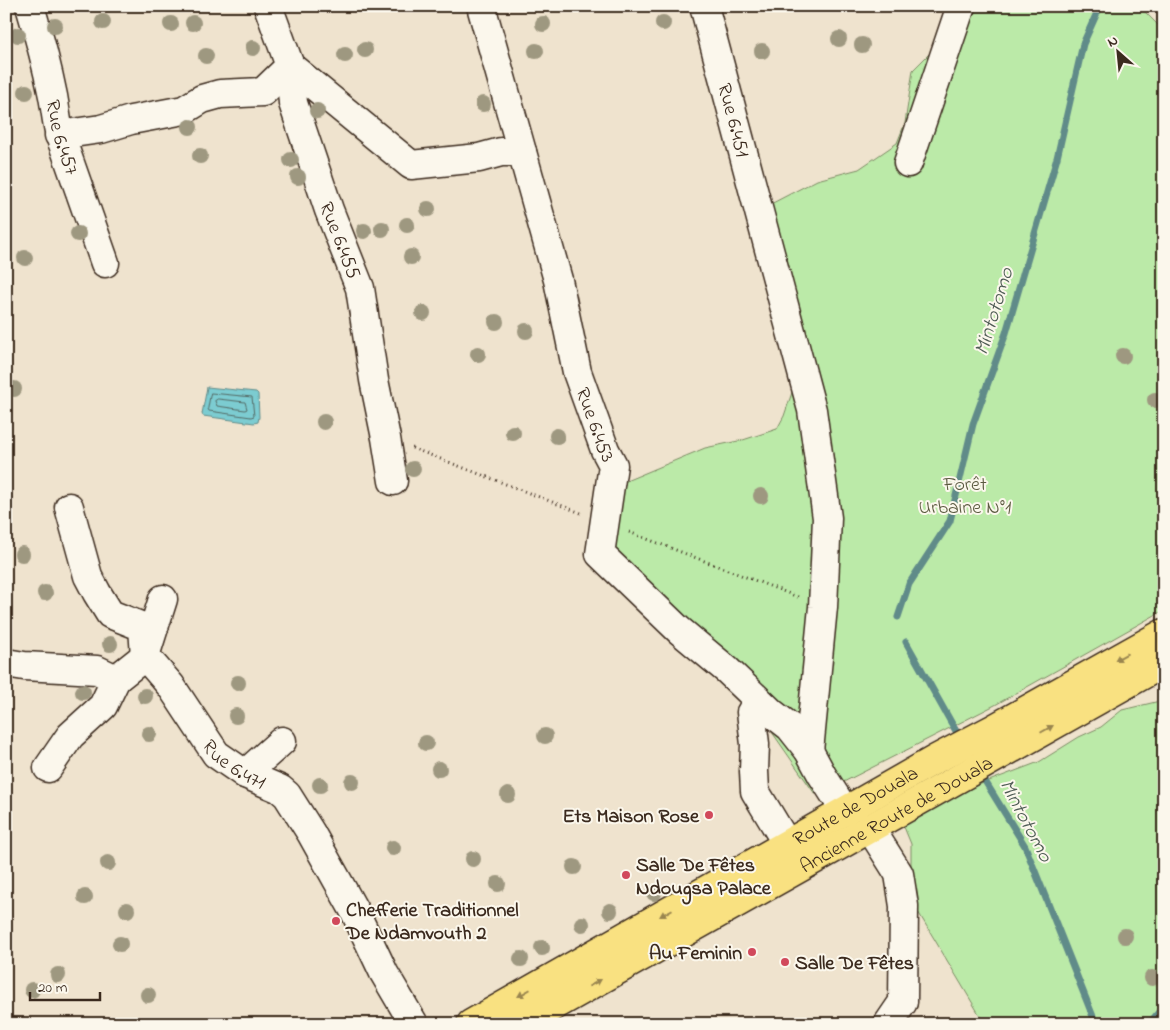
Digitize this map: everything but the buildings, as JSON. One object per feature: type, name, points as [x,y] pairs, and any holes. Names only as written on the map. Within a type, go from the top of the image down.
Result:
[{"type":"main road","name":"Route de Douala","points":[[470,1024],[936,759],[1164,633]]},
{"type":"main road","name":"Ancienne Route de Douala","points":[[522,1024],[1164,663]]},
{"type":"main road","points":[[979,736],[993,760]]},
{"type":"street","name":"Rue 6.457","points":[[30,6],[44,58],[59,135],[105,264]]},
{"type":"street","name":"Rue 6.455","points":[[268,6],[290,66],[293,102],[329,210],[360,288],[392,480]]},
{"type":"street","name":"Rue 6.453","points":[[481,6],[558,280],[578,372],[605,450],[613,465],[600,554],[679,630],[790,727],[809,751],[845,811]]},
{"type":"street","name":"Rue 6.451","points":[[704,6],[812,410],[827,518],[823,607],[809,751]]},
{"type":"street","points":[[908,163],[961,6]]},
{"type":"street","points":[[59,135],[101,129],[131,120],[184,110],[202,99],[220,94],[263,92],[290,66],[411,165],[479,158],[502,152],[522,152]]},
{"type":"street","points":[[69,507],[88,576],[96,593],[110,614],[143,627],[145,656]]},
{"type":"street","points":[[48,768],[70,736],[102,706],[116,679],[145,656],[163,599]]},
{"type":"street","name":"Rue 6.471","points":[[145,656],[171,686],[216,754],[245,774],[280,789],[287,795],[311,833],[355,912],[384,973],[414,1024]]},
{"type":"street","points":[[6,663],[24,666],[97,670],[116,679]]},
{"type":"street","points":[[751,712],[755,744],[755,791],[787,844]]},
{"type":"street","points":[[245,774],[282,740]]},
{"type":"street","points":[[870,828],[899,874],[904,906],[903,1002],[888,1024]]},
{"type":"green space","name":"Forêt Urbaine N°1","points":[[947,6],[1139,6],[1164,31],[1164,610],[995,705],[822,793],[815,794],[758,712],[602,553],[614,500],[626,481],[705,448],[743,440],[777,429],[784,416],[801,366],[765,207],[817,180],[859,169],[897,143],[905,123],[913,70],[936,47]]},
{"type":"green space","points":[[1164,700],[1164,1024],[985,1024],[911,900],[911,844],[902,822],[936,801],[1039,762],[1079,737],[1101,727],[1122,710]]},
{"type":"water","points":[[207,387],[256,392],[258,394],[258,422],[203,416]]},
{"type":"waterway","name":"Mintotomo","points":[[898,617],[909,584],[950,521],[973,424],[1006,333],[1057,158],[1083,44],[1100,6]]},
{"type":"waterway","name":"Mintotomo","points":[[906,642],[961,740]]},
{"type":"waterway","name":"Mintotomo","points":[[980,773],[1025,846],[1096,1024]]},
{"type":"waterway","points":[[1149,1024],[1164,1006]]},
{"type":"place","name":"Ets Maison Rose","points":[[709,815]]},
{"type":"place","name":"Salle De Fêtes Ndougsa Palace","points":[[626,875]]},
{"type":"place","name":"Chefferie Traditionnel De Ndamvouth 2","points":[[336,921]]},
{"type":"place","name":"Au Feminin","points":[[752,952]]},
{"type":"place","name":"Salle De Fêtes","points":[[785,962]]}]
